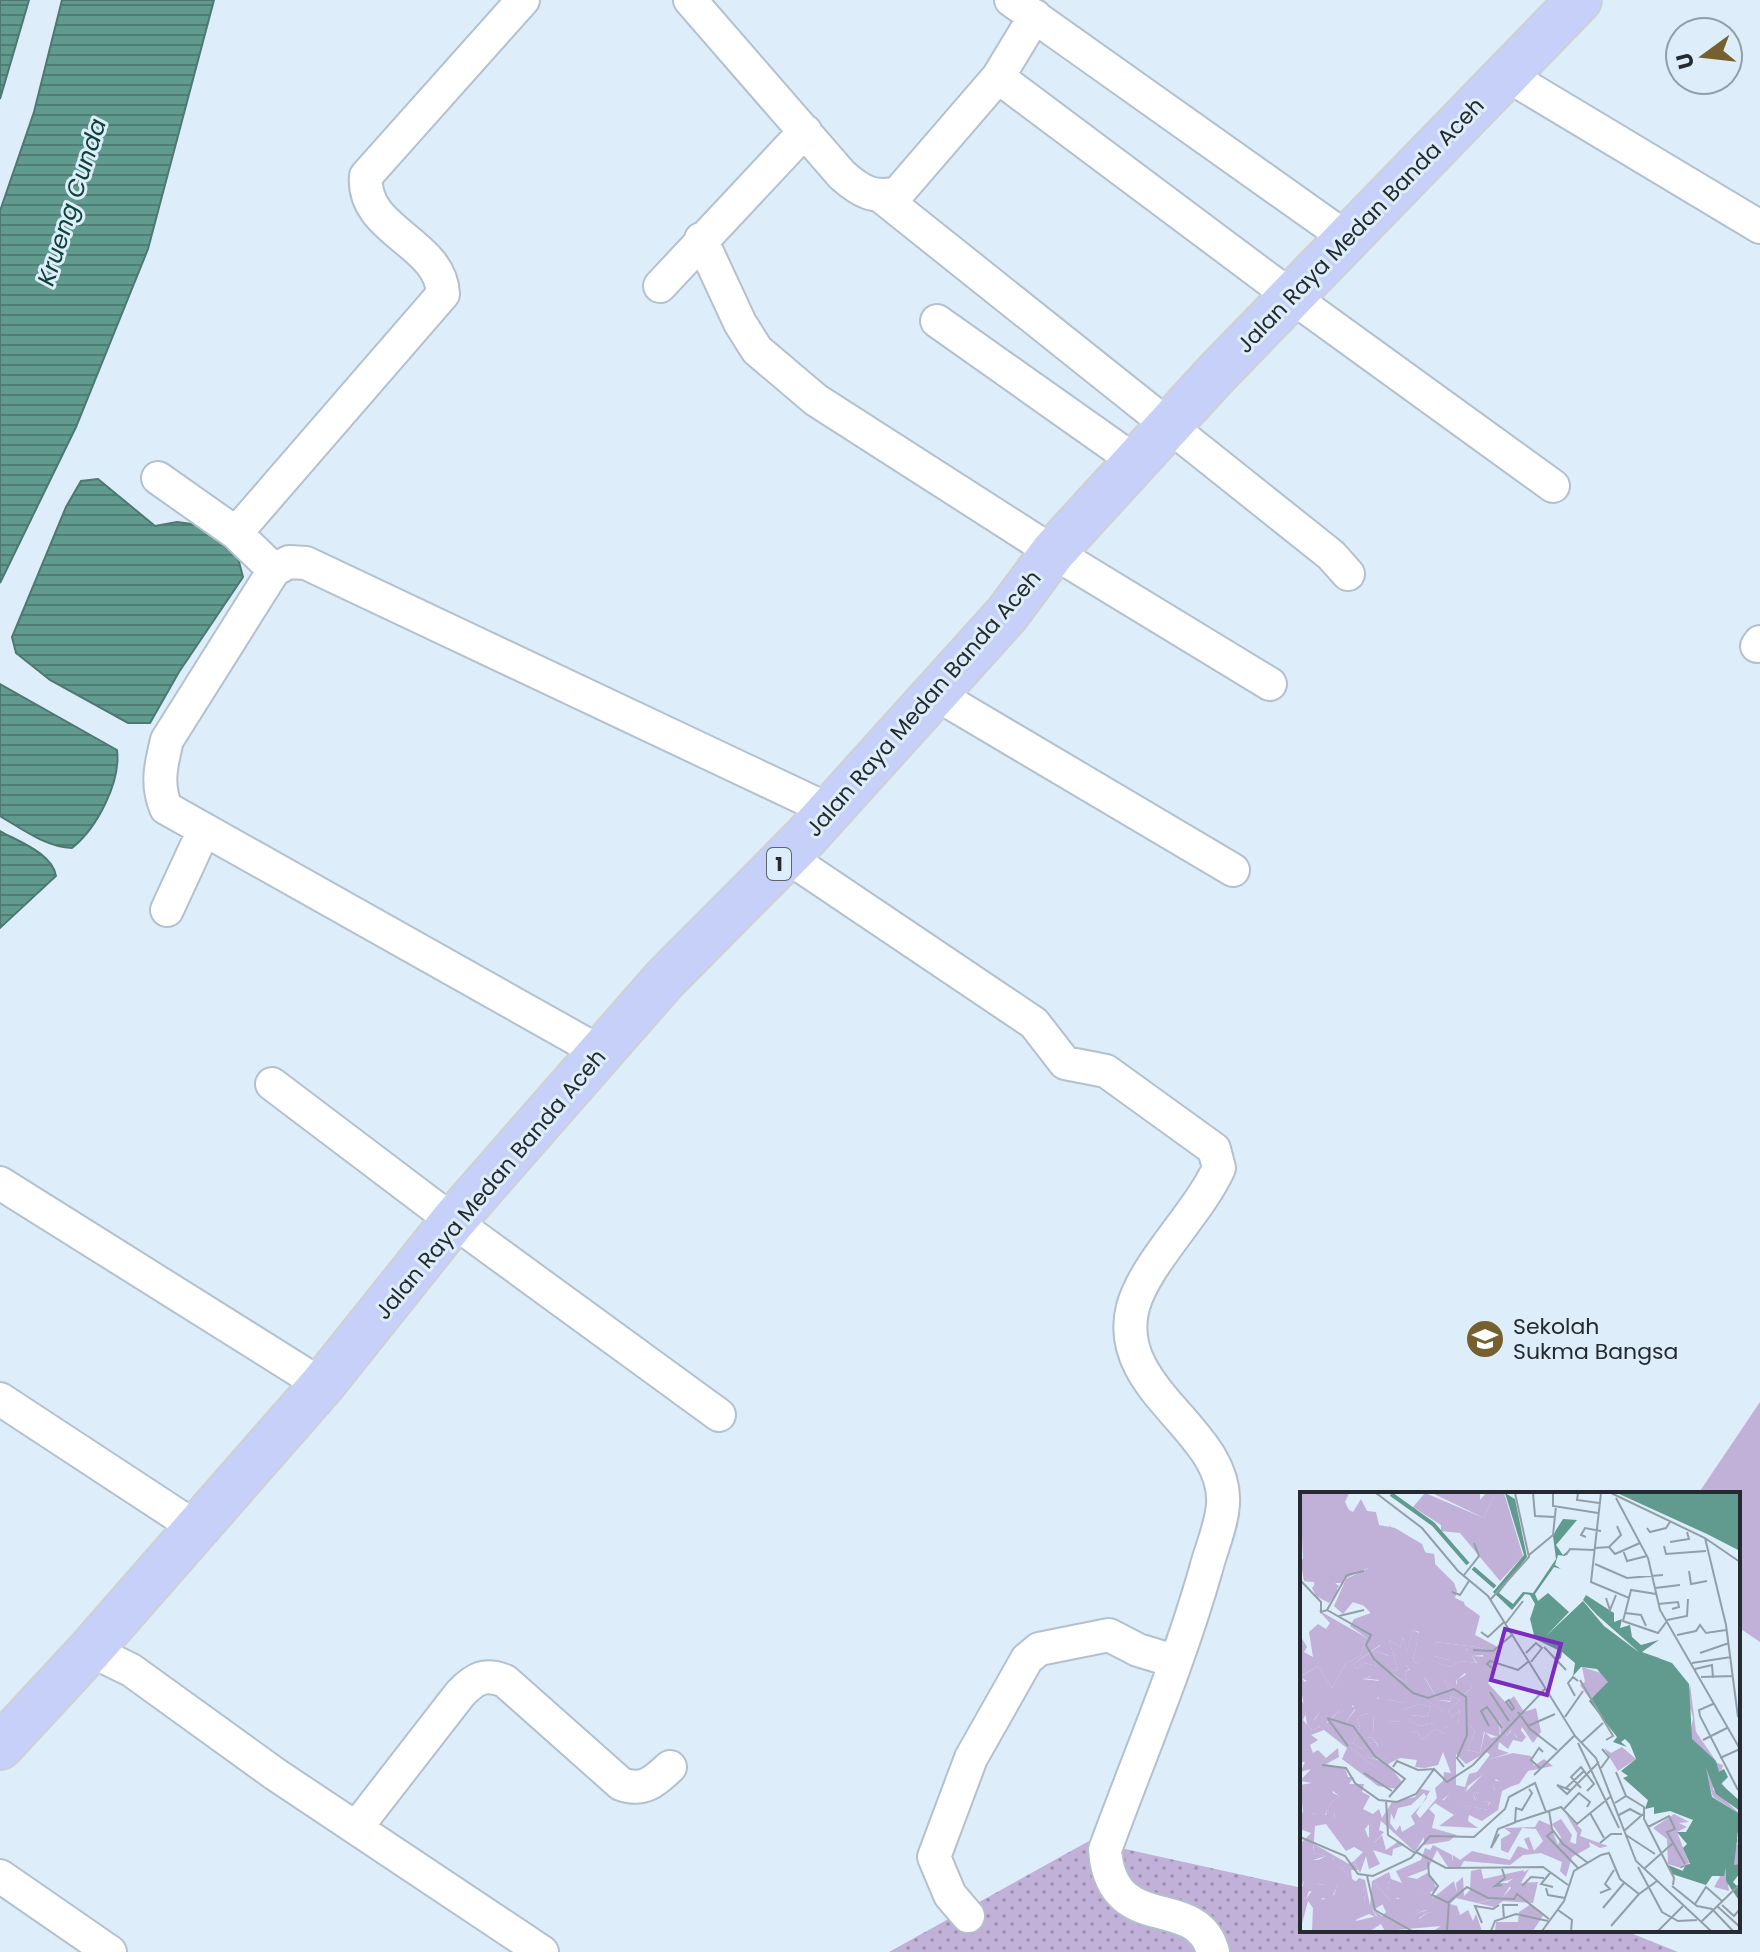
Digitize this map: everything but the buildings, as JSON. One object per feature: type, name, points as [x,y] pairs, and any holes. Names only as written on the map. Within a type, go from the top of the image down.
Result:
[{"type":"highway","name":"Jalan Raya Medan Banda Aceh","points":[[6,1730],[90,1650],[322,1385],[453,1221],[664,980],[786,856],[1007,614],[1053,552],[1167,426],[1505,74],[1565,4]]},
{"type":"street","points":[[236,533],[443,294],[443,280],[434,266],[371,208],[365,192],[366,176],[523,0]]},
{"type":"street","points":[[690,0],[842,175],[862,192],[882,197],[1331,555],[1348,574]]},
{"type":"street","points":[[882,197],[898,193],[998,77],[1023,8],[1348,239]]},
{"type":"street","points":[[1505,74],[1760,227]]},
{"type":"street","points":[[998,77],[1292,297],[1553,486]]},
{"type":"street","points":[[660,286],[805,131]]},
{"type":"street","points":[[701,239],[740,323],[757,350],[816,400],[1053,552],[1270,684]]},
{"type":"street","points":[[937,321],[1135,461]]},
{"type":"street","points":[[158,478],[236,533],[274,570]]},
{"type":"street","points":[[600,1052],[203,832],[166,808],[160,793],[159,772],[167,740],[274,570],[289,562],[306,563],[829,810]]},
{"type":"street","points":[[934,693],[1233,870]]},
{"type":"street","points":[[167,910],[203,832]]},
{"type":"street","points":[[786,856],[1034,1023],[1065,1063],[1106,1071],[1214,1149],[1219,1168],[1208,1193],[1147,1277],[1133,1305],[1129,1326],[1132,1350],[1143,1370],[1170,1411],[1208,1453],[1219,1479],[1223,1504],[1198,1597],[1105,1850],[1107,1874],[1118,1894],[1138,1905],[1189,1921],[1211,1942],[1213,1952]]},
{"type":"street","points":[[272,1084],[719,1415]]},
{"type":"street","points":[[0,1183],[322,1385]]},
{"type":"street","points":[[0,1399],[195,1527]]},
{"type":"street","points":[[968,1916],[950,1895],[934,1857],[971,1758],[1027,1659],[1039,1649],[1109,1635],[1138,1650],[1174,1661]]},
{"type":"street","points":[[90,1650],[131,1670],[356,1828],[542,1952]]},
{"type":"street","points":[[356,1828],[460,1694],[473,1680],[490,1675],[505,1681],[621,1784],[635,1789],[651,1784],[670,1767]]},
{"type":"street","points":[[0,1876],[110,1952]]},
{"type":"shaded area","points":[[1760,1402],[1760,1642],[1740,1628],[1740,1492],[1699,1492]]},
{"type":"shaded area","points":[[1089,1841],[1300,1888],[1300,1932],[1628,1932],[1678,1952],[889,1952]]},
{"type":"water","points":[[0,0],[29,0],[0,99]]},
{"type":"water","name":"Krueng Cunda","points":[[62,0],[214,0],[148,249],[76,427],[0,583],[0,211],[34,112]]},
{"type":"water","points":[[98,479],[155,526],[177,522],[199,525],[238,558],[243,577],[179,672],[150,723],[128,723],[50,680],[16,653],[12,637],[66,507],[81,481]]},
{"type":"water","points":[[0,684],[117,750],[115,776],[105,804],[90,829],[72,848],[44,841],[0,816]]},
{"type":"water","points":[[0,831],[42,855],[56,876],[0,928]]},
{"type":"place","name":"Sekolah Sukma Bangsa","points":[[1485,1339]]}]
